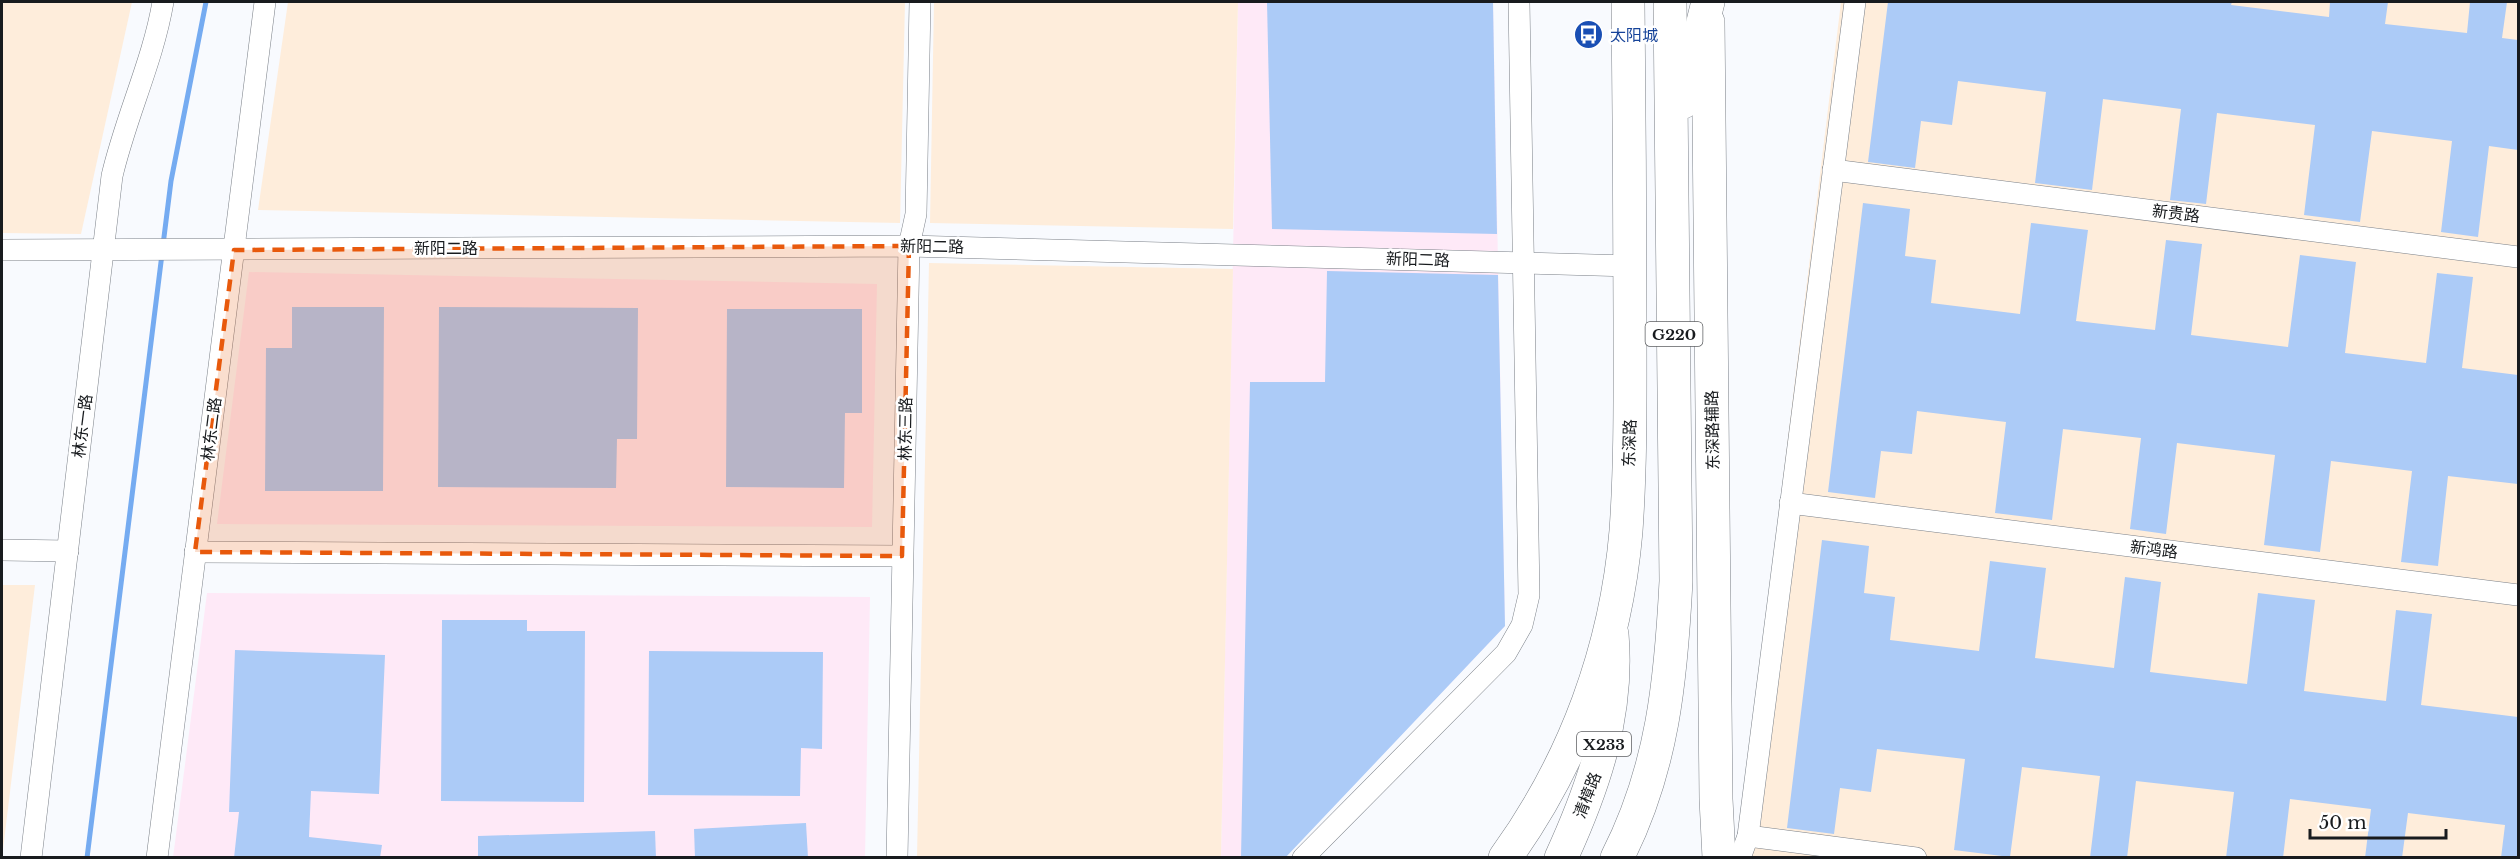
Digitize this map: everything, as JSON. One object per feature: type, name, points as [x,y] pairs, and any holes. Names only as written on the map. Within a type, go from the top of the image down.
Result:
[{"type":"main road","name":"东深路","points":[[1505,858],[1567,756],[1585,714],[1612,623],[1626,531],[1630,410],[1628,2]]},
{"type":"main road","name":"G220","points":[[1617,858],[1633,826],[1662,732],[1671,666],[1677,581],[1670,2]]},
{"type":"main road","points":[[1672,147],[1708,2]]},
{"type":"main road","name":"东深路辅路","points":[[1708,2],[1716,788],[1719,858]]},
{"type":"main road","name":"清樟路","points":[[1561,858],[1588,796],[1603,752],[1610,717],[1614,677],[1612,623]]},
{"type":"street","name":"林东一路","points":[[31,858],[112,176],[119,146],[151,54],[163,2]]},
{"type":"street","name":"林东二路","points":[[157,858],[266,2]]},
{"type":"street","name":"林东三路","points":[[897,858],[909,246],[916,214],[920,2]]},
{"type":"street","points":[[1303,858],[1506,653],[1522,625],[1529,595],[1519,2]]},
{"type":"street","points":[[1740,858],[1748,836],[1854,2]]},
{"type":"street","name":"新贵路","points":[[1833,170],[2518,256]]},
{"type":"street","name":"新阳二路","points":[[2,250],[909,246],[1630,266]]},
{"type":"street","name":"新鸿路","points":[[1790,503],[2518,595]]},
{"type":"street","points":[[2,550],[68,551]]},
{"type":"street","points":[[195,552],[902,556]]},
{"type":"street","points":[[1748,836],[1916,858]]},
{"type":"highlighted area","points":[[909,246],[902,556],[195,552],[234,250]]},
{"type":"shaded area","points":[[2,2],[132,2],[81,234],[2,233]]},
{"type":"shaded area","points":[[288,2],[905,2],[900,223],[258,210]]},
{"type":"shaded area","points":[[934,2],[1238,2],[1233,229],[930,223]]},
{"type":"shaded area","points":[[1238,2],[1493,2],[1505,626],[1285,857],[1221,858]]},
{"type":"shaded area","points":[[1841,2],[2518,2],[2518,857],[1737,858]]},
{"type":"shaded area","points":[[929,263],[1233,269],[1221,857],[917,857]]},
{"type":"shaded area","points":[[249,272],[877,284],[872,527],[217,524]]},
{"type":"shaded area","points":[[2,585],[35,585],[2,858]]},
{"type":"shaded area","points":[[207,593],[870,597],[865,857],[173,858]]},
{"type":"building","points":[[1267,2],[1493,2],[1497,234],[1272,229]]},
{"type":"building","points":[[1888,2],[2232,2],[2231,5],[2329,17],[2330,2],[2388,2],[2385,24],[2467,33],[2470,2],[2507,2],[2502,38],[2518,40],[2518,150],[2489,146],[2478,237],[2441,232],[2452,141],[2372,131],[2360,222],[2304,215],[2315,125],[2217,113],[2206,204],[2170,200],[2181,109],[2103,99],[2092,190],[2035,183],[2046,92],[1958,81],[1952,125],[1921,121],[1915,168],[1868,162]]},
{"type":"building","points":[[1863,203],[1910,209],[1905,256],[1936,260],[1931,303],[2020,314],[2031,223],[2088,230],[2076,321],[2155,330],[2166,240],[2202,244],[2191,335],[2288,347],[2300,255],[2356,262],[2345,353],[2426,363],[2437,273],[2473,277],[2462,368],[2518,375],[2518,484],[2448,476],[2438,566],[2401,562],[2412,471],[2331,461],[2320,552],[2264,545],[2275,455],[2177,443],[2166,534],[2130,529],[2141,438],[2063,429],[2052,520],[1995,513],[2006,422],[1917,411],[1912,454],[1881,451],[1875,498],[1828,492]]},
{"type":"building","points":[[1327,271],[1498,275],[1505,626],[1285,858],[1241,858],[1250,382],[1325,382]]},
{"type":"building","points":[[292,307],[384,307],[383,491],[265,491],[266,348],[292,348]]},
{"type":"building","points":[[439,307],[638,308],[637,439],[617,439],[616,488],[438,487]]},
{"type":"building","points":[[727,309],[862,309],[862,413],[845,413],[844,488],[726,487]]},
{"type":"building","points":[[1822,540],[1869,546],[1864,593],[1895,597],[1890,640],[1979,651],[1990,561],[2046,568],[2035,658],[2114,668],[2125,577],[2161,582],[2150,672],[2247,684],[2258,593],[2315,600],[2304,691],[2386,701],[2396,610],[2432,614],[2421,705],[2518,717],[2518,858],[2501,858],[2505,825],[2408,813],[2402,858],[2365,858],[2371,809],[2290,799],[2283,858],[2226,858],[2234,792],[2136,781],[2127,858],[2090,858],[2100,776],[2022,767],[2010,857],[1954,850],[1965,759],[1877,749],[1871,792],[1840,788],[1834,834],[1787,828]]},
{"type":"building","points":[[442,620],[527,620],[527,631],[585,631],[584,802],[441,801]]},
{"type":"building","points":[[235,650],[385,655],[379,794],[311,791],[309,837],[382,845],[380,858],[234,858],[239,812],[229,812]]},
{"type":"building","points":[[649,651],[823,652],[822,749],[801,748],[800,796],[648,795]]},
{"type":"building","points":[[806,823],[808,858],[695,858],[694,829]]},
{"type":"building","points":[[655,831],[656,858],[478,858],[478,836]]},
{"type":"waterway","points":[[163,245],[171,181],[206,2]]},
{"type":"waterway","points":[[87,858],[162,254]]},
{"type":"place","name":"太阳城","points":[[1589,35]]}]
